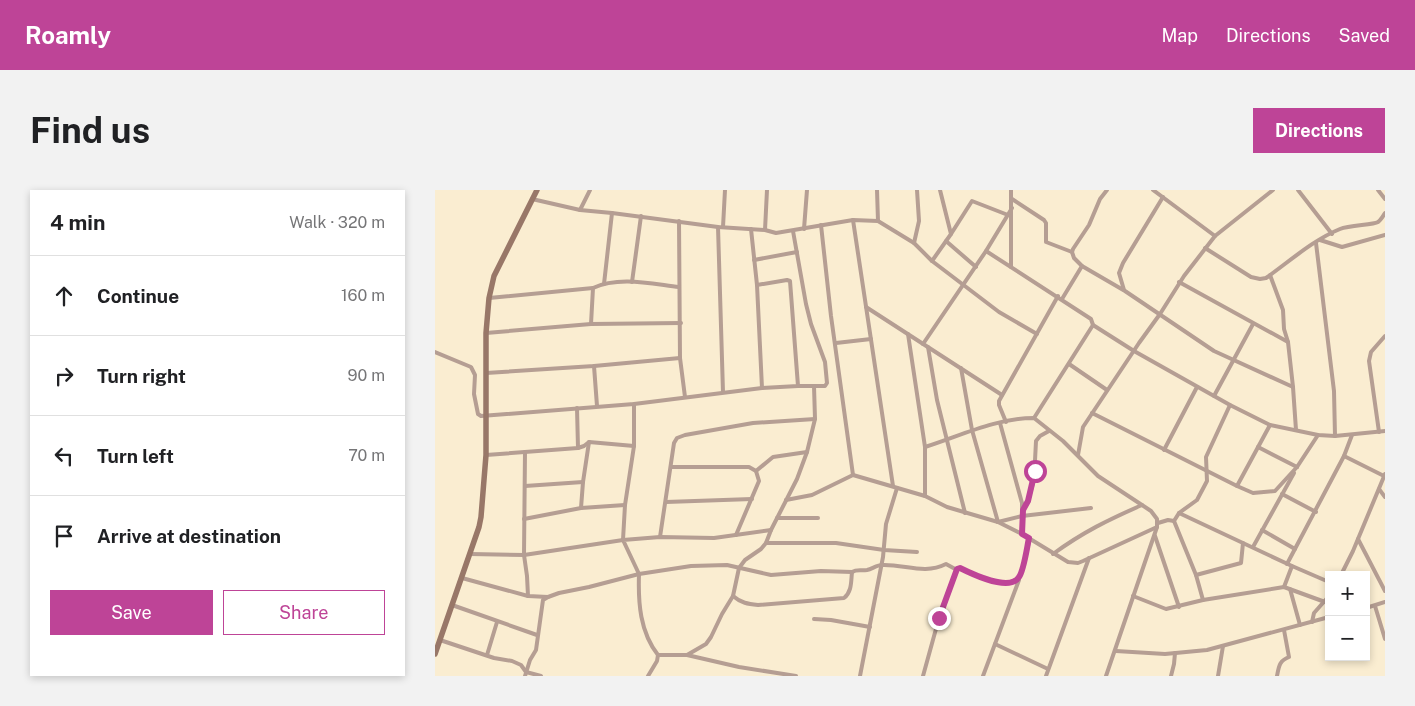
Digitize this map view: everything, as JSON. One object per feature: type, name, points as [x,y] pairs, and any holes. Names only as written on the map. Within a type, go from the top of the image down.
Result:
[{"type":"street","points":[[435,654],[481,517],[486,455],[486,332],[489,298],[494,276],[537,190]]},
{"type":"street","points":[[580,210],[590,190]]},
{"type":"street","points":[[723,392],[720,227],[725,190]]},
{"type":"street","points":[[765,230],[767,190]]},
{"type":"street","points":[[804,229],[807,190]]},
{"type":"street","points":[[877,190],[878,221]]},
{"type":"street","points":[[913,243],[919,221],[917,190]]},
{"type":"street","points":[[940,190],[951,234]]},
{"type":"street","points":[[1011,190],[1011,267]]},
{"type":"street","points":[[1072,252],[1091,220],[1099,199],[1107,190]]},
{"type":"street","points":[[1153,190],[1215,236]]},
{"type":"street","points":[[1077,455],[1083,427],[1161,314],[1179,282],[1215,236],[1273,190]]},
{"type":"street","points":[[1298,190],[1331,234]]},
{"type":"street","points":[[1378,190],[1385,199]]},
{"type":"street","points":[[1125,291],[1119,273],[1123,262],[1163,197]]},
{"type":"street","points":[[532,199],[580,210],[612,212],[777,233],[853,220],[878,221],[913,243],[932,262],[999,312],[1037,334]]},
{"type":"street","points":[[1012,199],[1044,220],[1046,223],[1046,242],[1072,252],[1082,266],[1161,314],[1214,351],[1293,387]]},
{"type":"street","points":[[932,262],[973,201],[1007,215]]},
{"type":"street","points":[[923,344],[986,252],[1012,208]]},
{"type":"street","points":[[604,284],[612,212]]},
{"type":"street","points":[[1205,248],[1251,277],[1260,279],[1270,275],[1331,234],[1350,226],[1379,221],[1385,213]]},
{"type":"street","points":[[632,282],[641,216]]},
{"type":"street","points":[[853,220],[895,487],[860,676]]},
{"type":"street","points":[[679,221],[680,358],[685,397]]},
{"type":"street","points":[[821,225],[831,316],[853,475]]},
{"type":"street","points":[[751,229],[757,285],[762,388]]},
{"type":"street","points":[[435,352],[471,367],[475,375],[474,394],[478,414],[481,416],[634,404],[762,388],[825,386],[827,383],[825,362],[810,317],[793,231]]},
{"type":"street","points":[[1318,241],[1342,247],[1385,235]]},
{"type":"street","points":[[945,241],[976,266]]},
{"type":"street","points":[[1318,241],[1334,392],[1335,436]]},
{"type":"street","points":[[754,260],[797,252]]},
{"type":"street","points":[[986,252],[1060,298],[1091,319],[1093,325],[1134,351],[1230,406],[1270,425],[1318,436],[1385,431]]},
{"type":"street","points":[[1006,422],[999,405],[1002,395],[1037,334],[1082,266]]},
{"type":"street","points":[[1270,275],[1283,310],[1293,387],[1295,430]]},
{"type":"street","points":[[757,285],[789,281],[798,386]]},
{"type":"street","points":[[489,298],[593,288],[604,284],[632,282],[679,287]]},
{"type":"street","points":[[1179,282],[1287,342]]},
{"type":"street","points":[[591,324],[593,288]]},
{"type":"street","points":[[867,307],[1002,395]]},
{"type":"street","points":[[486,332],[591,324],[681,323]]},
{"type":"street","points":[[1214,396],[1253,324]]},
{"type":"street","points":[[1033,418],[1093,325]]},
{"type":"street","points":[[908,334],[925,446],[925,496]]},
{"type":"street","points":[[1379,432],[1369,362],[1371,352],[1385,336]]},
{"type":"street","points":[[836,343],[871,339]]},
{"type":"street","points":[[928,347],[937,400],[965,513]]},
{"type":"street","points":[[486,373],[680,358]]},
{"type":"street","points":[[1069,364],[1107,390]]},
{"type":"street","points":[[594,366],[597,406]]},
{"type":"street","points":[[961,368],[972,430],[998,522]]},
{"type":"street","points":[[687,655],[706,644],[711,638],[733,596],[739,568],[745,560],[761,549],[766,543],[797,479],[807,452],[815,419],[813,386]]},
{"type":"street","points":[[1164,450],[1197,387]]},
{"type":"street","points":[[634,404],[634,446],[625,505],[623,540],[639,574],[639,606],[643,626],[650,644],[659,655]]},
{"type":"street","points":[[1174,521],[1179,513],[1197,500],[1207,481],[1206,457],[1230,406]]},
{"type":"street","points":[[577,408],[579,448]]},
{"type":"street","points":[[1092,414],[1253,493],[1275,491],[1297,467]]},
{"type":"street","points":[[925,446],[972,430],[1033,418],[1077,455],[1098,476],[1142,505],[1157,519],[1155,536],[1106,676]]},
{"type":"street","points":[[660,537],[674,443],[677,438],[753,423],[815,419]]},
{"type":"street","points":[[1000,423],[1023,510]]},
{"type":"street","points":[[1237,486],[1270,425]]},
{"type":"street","points":[[1022,534],[1023,510],[1028,501],[1034,480],[1036,441],[1040,436],[1049,431]]},
{"type":"street","points":[[1287,564],[1344,456],[1351,435]]},
{"type":"street","points":[[1253,547],[1297,467],[1318,436]]},
{"type":"street","points":[[486,455],[579,448],[589,442],[634,446]]},
{"type":"street","points":[[581,508],[589,442]]},
{"type":"street","points":[[1258,447],[1297,467]]},
{"type":"street","points":[[525,452],[524,555],[528,596]]},
{"type":"street","points":[[756,471],[773,457],[807,452]]},
{"type":"street","points":[[1343,571],[1384,475],[1344,456]]},
{"type":"street","points":[[671,468],[749,467],[756,471],[759,481],[736,535]]},
{"type":"street","points":[[786,500],[812,495],[853,475],[925,496],[947,507],[998,522],[1068,562],[1078,563],[1168,520],[1174,521]]},
{"type":"street","points":[[525,486],[583,482]]},
{"type":"street","points":[[1379,489],[1385,497]]},
{"type":"street","points":[[1282,494],[1316,512]]},
{"type":"street","points":[[666,502],[752,499]]},
{"type":"street","points":[[525,519],[581,508],[625,505]]},
{"type":"street","points":[[1053,554],[1093,527],[1142,505]]},
{"type":"street","points":[[998,522],[1022,516],[1091,508]]},
{"type":"street","points":[[1179,513],[1325,580]]},
{"type":"street","points":[[777,518],[818,518]]},
{"type":"street","points":[[1174,521],[1196,574],[1203,600]]},
{"type":"street","points":[[470,554],[524,555],[623,540],[660,537],[714,538],[771,530]]},
{"type":"street","points":[[1262,530],[1295,549]]},
{"type":"street","points":[[1155,536],[1179,607]]},
{"type":"street","points":[[983,676],[1019,577],[1029,538]]},
{"type":"street","points":[[1358,539],[1385,591]]},
{"type":"street","points":[[766,543],[836,543],[883,550],[917,552]]},
{"type":"street","points":[[1196,574],[1241,563],[1243,543]]},
{"type":"street","points":[[1046,676],[1089,558]]},
{"type":"street","points":[[526,674],[536,650],[543,600],[559,593],[639,574],[691,566],[727,565],[771,575],[821,571],[852,572],[881,565],[918,570],[931,569],[946,564],[957,570],[960,568],[999,584],[1014,582],[1019,577]]},
{"type":"street","points":[[1284,586],[1292,566]]},
{"type":"street","points":[[923,676],[939,618],[957,570]]},
{"type":"street","points":[[733,596],[738,601],[758,605],[844,598],[848,595],[852,572]]},
{"type":"street","points":[[462,578],[528,596],[548,597]]},
{"type":"street","points":[[1133,596],[1166,610],[1203,600],[1284,586],[1325,602],[1314,613],[1312,622]]},
{"type":"street","points":[[1290,589],[1300,625]]},
{"type":"street","points":[[1370,607],[1385,602]]},
{"type":"street","points":[[452,605],[537,635]]},
{"type":"street","points":[[1375,606],[1385,639]]},
{"type":"street","points":[[1115,651],[1165,654],[1207,650],[1325,618]]},
{"type":"street","points":[[814,620],[831,620],[870,627]]},
{"type":"street","points":[[487,655],[497,622]]},
{"type":"street","points":[[1277,676],[1282,660],[1289,657],[1284,630]]},
{"type":"street","points":[[440,640],[494,658],[512,661],[521,665],[526,674]]},
{"type":"street","points":[[995,644],[1048,670]]},
{"type":"street","points":[[1218,676],[1223,646]]},
{"type":"street","points":[[1171,676],[1175,653]]},
{"type":"street","points":[[659,655],[687,655],[739,667],[796,676]]},
{"type":"street","points":[[648,676],[659,655]]},
{"type":"street","points":[[526,674],[541,676]]},
{"type":"route","points":[[939,618],[957,569],[960,568],[999,584],[1014,582],[1019,577],[1029,538],[1022,534],[1022,516],[1028,501],[1035,471]]}]
